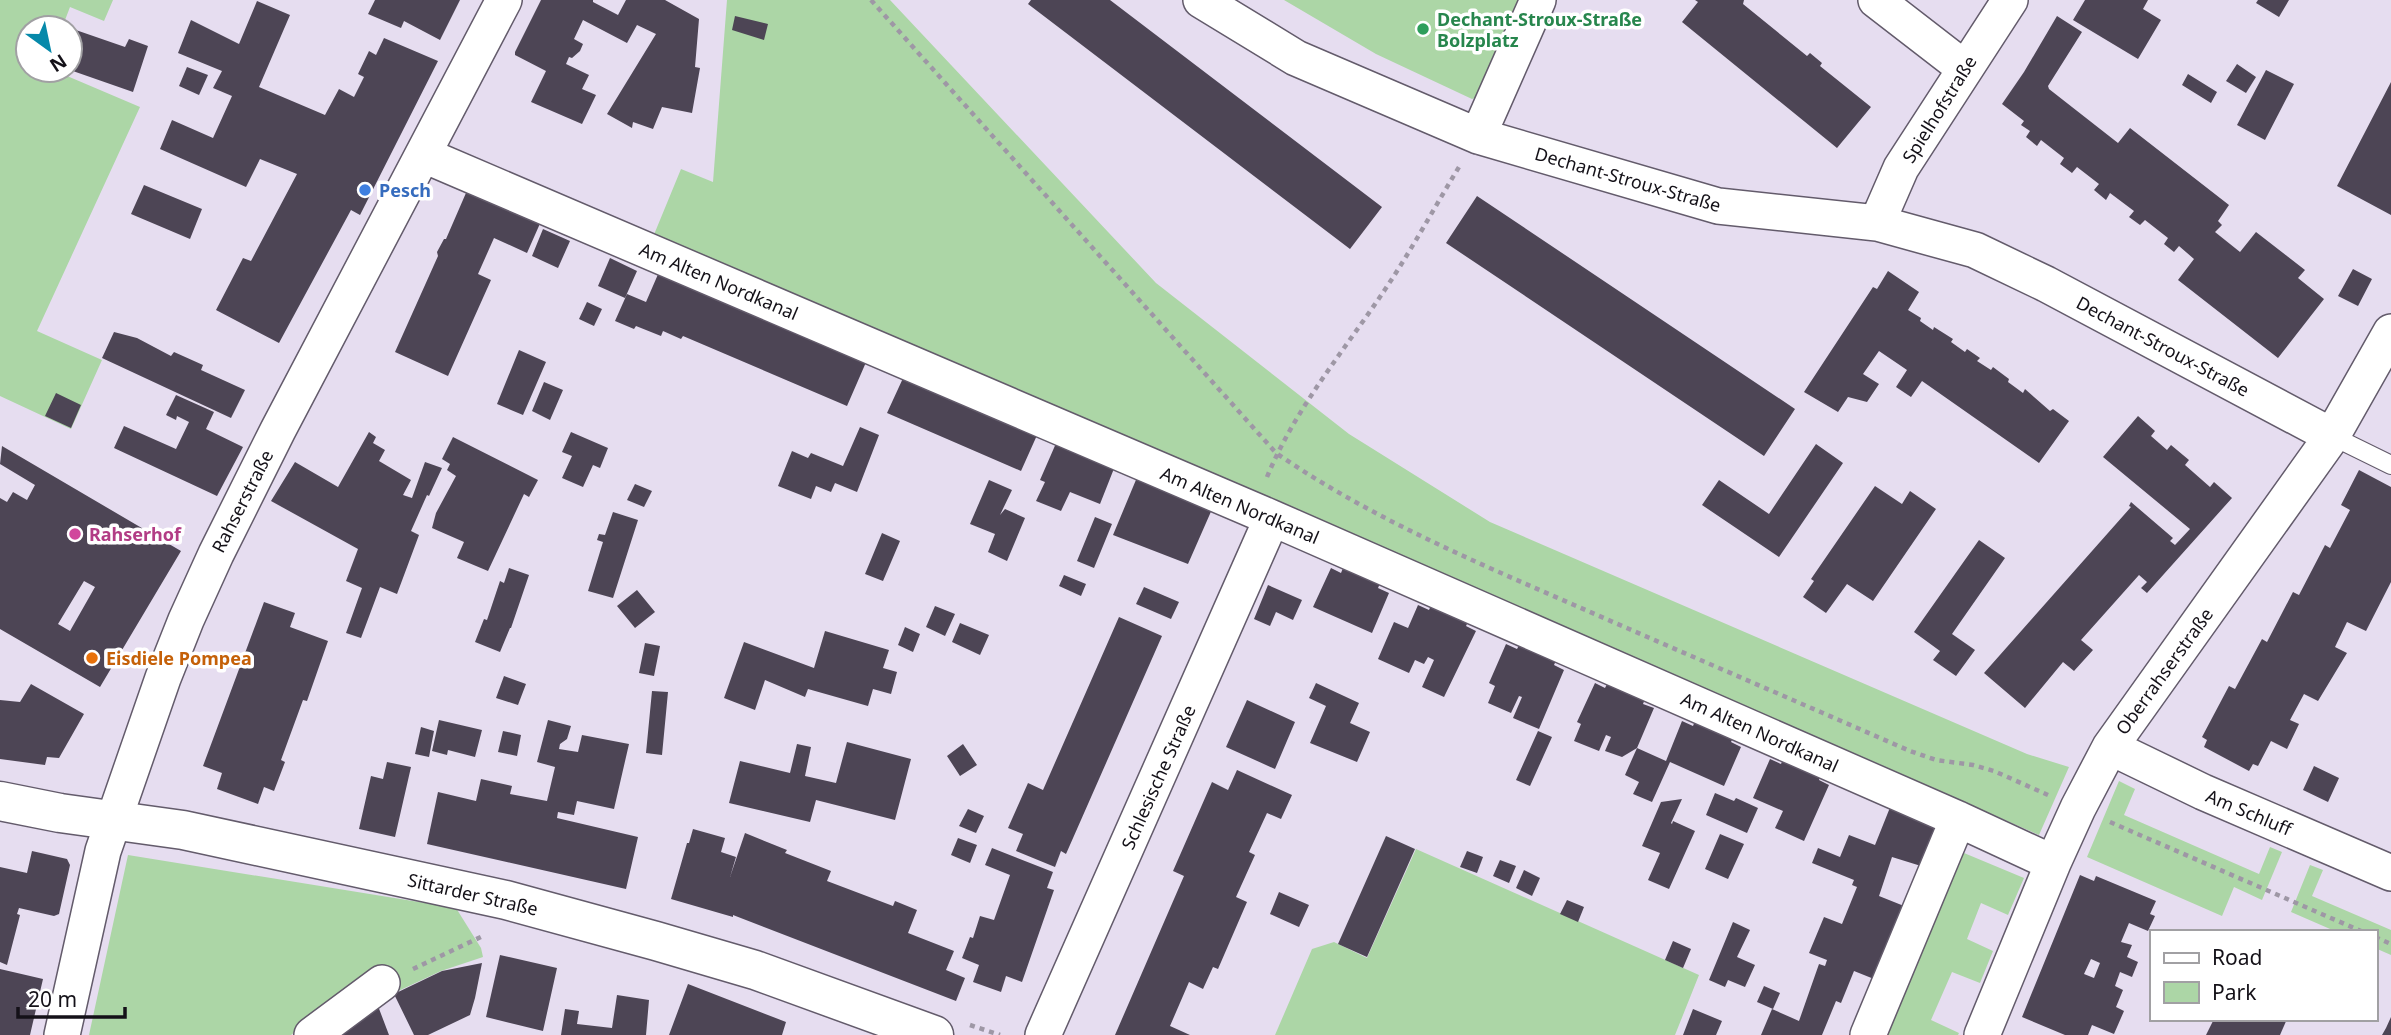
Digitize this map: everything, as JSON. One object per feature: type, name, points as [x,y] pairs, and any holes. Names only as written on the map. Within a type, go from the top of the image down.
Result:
[{"type":"street","name":"Rahserstraße","points":[[62,1035],[103,852],[163,678],[216,554],[278,430],[504,0]]},
{"type":"street","name":"Dechant-Stroux-Straße","points":[[1201,0],[1296,58],[1478,136],[1718,206],[1877,223],[1975,250],[2046,284],[2332,436]]},
{"type":"street","points":[[1478,136],[1538,0]]},
{"type":"street","points":[[1876,0],[1964,68]]},
{"type":"street","name":"Spielhofstraße","points":[[1877,223],[1901,168],[2010,0]]},
{"type":"street","name":"Am Alten Nordkanal","points":[[424,155],[1263,514],[2053,863]]},
{"type":"street","name":"Oberrahserstraße","points":[[1982,1035],[2053,863],[2109,747],[2332,436],[2391,332]]},
{"type":"street","name":"Schlesische Straße","points":[[1043,1035],[1263,514]]},
{"type":"street","name":"Am Schluff","points":[[2109,747],[2203,793],[2391,873]]},
{"type":"street","name":"Sittarder Straße","points":[[0,801],[183,830],[506,900],[755,970],[934,1035]]},
{"type":"street","points":[[1868,1035],[1958,819]]},
{"type":"street","points":[[312,1035],[382,984]]},
{"type":"lane","points":[[2332,436],[2391,465]]},
{"type":"path","points":[[871,0],[1276,453],[1315,480],[1361,507],[1439,545],[1910,751],[1937,760],[1994,771],[2357,930]]},
{"type":"path","points":[[1263,514],[1276,453],[1298,414],[1385,290],[1478,136]]},
{"type":"path","points":[[382,984],[485,935]]},
{"type":"green space","points":[[0,0],[113,0],[104,21],[70,7],[67,14],[14,14],[14,84],[84,83],[140,107],[37,331],[102,360],[71,429],[0,396]]},
{"type":"green space","points":[[727,0],[890,0],[1156,283],[1349,434],[1490,522],[2027,754],[2069,767],[2039,835],[1214,476],[653,237],[681,169],[713,182]]},
{"type":"green space","name":"Dechant-Stroux-Straße Bolzplatz","points":[[1284,0],[1525,0],[1483,95],[1472,99],[1376,54]]},
{"type":"green space","points":[[2119,781],[2135,789],[2124,815],[2259,874],[2270,847],[2282,852],[2262,900],[2234,887],[2222,916],[2087,857]]},
{"type":"green space","points":[[1416,849],[1699,975],[1675,1035],[1275,1035],[1312,949],[1334,942],[1367,958]]},
{"type":"green space","points":[[1964,853],[2024,878],[2008,915],[1981,903],[1967,939],[1993,951],[1980,983],[1952,972],[1931,1020],[1959,1033],[1880,1035],[1959,854]]},
{"type":"green space","points":[[128,855],[456,908],[481,948],[483,957],[441,971],[394,993],[373,970],[291,1035],[89,1035]]},
{"type":"green space","points":[[2310,865],[2323,870],[2312,896],[2391,930],[2391,955],[2377,949],[2377,930],[2332,930],[2291,912]]},
{"type":"building","points":[[375,0],[460,0],[440,40],[404,21],[401,28],[368,14]]},
{"type":"building","points":[[541,0],[593,0],[618,15],[626,0],[665,0],[699,19],[695,67],[700,68],[692,113],[662,107],[653,129],[633,122],[632,128],[607,114],[656,34],[637,25],[627,43],[583,20],[574,39],[583,44],[580,51],[572,58],[569,57],[566,64],[589,75],[582,89],[596,95],[582,124],[531,102],[546,71],[515,55],[515,52]]},
{"type":"building","points":[[1031,0],[1110,0],[1382,207],[1350,249],[1028,4]]},
{"type":"building","points":[[1695,0],[1744,0],[1743,4],[1807,56],[1810,53],[1822,63],[1820,66],[1871,107],[1837,148],[1682,22],[1698,2]]},
{"type":"building","points":[[2085,0],[2148,0],[2143,9],[2161,20],[2138,59],[2073,20]]},
{"type":"building","points":[[2258,0],[2289,0],[2279,17],[2256,3]]},
{"type":"building","points":[[257,1],[290,15],[259,87],[325,115],[339,89],[354,97],[364,77],[358,74],[369,51],[376,55],[384,38],[438,61],[360,215],[351,210],[279,343],[216,310],[243,258],[251,261],[297,174],[260,159],[246,187],[160,149],[172,120],[213,138],[232,96],[213,88],[222,71],[178,53],[191,20],[239,44]]},
{"type":"building","points":[[735,16],[768,24],[764,40],[732,30]]},
{"type":"building","points":[[2057,16],[2082,32],[2048,86],[2049,89],[2118,143],[2130,128],[2229,205],[2218,221],[2222,225],[2215,232],[2240,252],[2256,232],[2305,270],[2298,278],[2324,299],[2278,358],[2178,280],[2194,259],[2179,246],[2174,252],[2164,244],[2168,238],[2145,220],[2140,225],[2129,217],[2134,211],[2110,193],[2106,200],[2094,190],[2099,184],[2077,167],[2072,173],[2060,164],[2064,158],[2041,140],[2037,146],[2026,137],[2030,131],[2021,125],[2024,121],[2002,104]]},
{"type":"building","points":[[84,33],[125,47],[129,39],[148,46],[133,92],[84,75]]},
{"type":"building","points":[[2237,64],[2256,77],[2246,93],[2226,81]]},
{"type":"building","points":[[187,67],[208,75],[199,95],[179,86]]},
{"type":"building","points":[[2266,70],[2294,84],[2265,140],[2237,125]]},
{"type":"building","points":[[2188,74],[2217,92],[2211,103],[2182,85]]},
{"type":"building","points":[[2391,82],[2391,215],[2337,186]]},
{"type":"building","points":[[144,185],[202,209],[190,239],[131,214]]},
{"type":"building","points":[[469,186],[542,219],[527,253],[494,238],[478,274],[491,280],[448,376],[395,352],[438,256],[437,252],[446,239]]},
{"type":"building","points":[[1477,196],[1795,409],[1764,456],[1446,243]]},
{"type":"building","points":[[543,229],[570,241],[558,268],[532,256]]},
{"type":"building","points":[[610,258],[637,271],[625,298],[598,286]]},
{"type":"building","points":[[2353,269],[2372,279],[2358,306],[2338,296]]},
{"type":"building","points":[[1888,271],[1919,292],[1908,310],[1921,318],[1920,321],[1953,339],[1951,342],[1965,352],[1967,349],[1980,358],[1977,361],[1991,370],[1993,367],[2023,393],[2025,389],[2050,411],[2053,409],[2069,421],[2039,463],[1922,381],[1911,397],[1896,387],[1907,370],[1879,351],[1863,374],[1879,384],[1867,402],[1848,397],[1838,412],[1804,392],[1873,287],[1877,289]]},
{"type":"building","points":[[659,272],[867,360],[847,406],[683,336],[681,339],[663,331],[661,336],[615,321],[627,294],[646,302]]},
{"type":"building","points":[[587,302],[602,309],[594,326],[579,319]]},
{"type":"building","points":[[114,332],[137,338],[171,356],[174,352],[203,365],[201,370],[245,390],[231,418],[102,358]]},
{"type":"building","points":[[519,350],[546,362],[523,415],[497,404]]},
{"type":"building","points":[[904,376],[1038,433],[1021,471],[887,413]]},
{"type":"building","points":[[544,382],[563,390],[550,420],[532,411]]},
{"type":"building","points":[[56,393],[81,405],[71,428],[45,416]]},
{"type":"building","points":[[176,395],[214,412],[206,429],[243,447],[217,496],[114,448],[124,426],[176,449],[189,422],[177,416],[176,420],[166,415]]},
{"type":"building","points":[[2138,416],[2155,431],[2151,436],[2167,450],[2171,445],[2189,460],[2185,465],[2210,487],[2214,482],[2232,498],[2147,593],[2141,588],[2147,582],[2139,575],[2081,640],[2093,650],[2074,671],[2063,662],[2025,708],[1984,673],[2131,507],[2131,502],[2173,538],[2170,541],[2175,545],[2190,529],[2103,457]]},
{"type":"building","points":[[860,427],[879,435],[857,492],[835,483],[831,492],[816,486],[811,499],[778,486],[792,451],[808,458],[811,453],[843,466]]},
{"type":"building","points":[[369,432],[376,437],[373,443],[385,450],[379,461],[411,480],[403,495],[412,498],[425,462],[442,468],[411,531],[419,535],[397,594],[380,587],[361,638],[346,633],[362,588],[346,581],[358,549],[271,501],[295,462],[338,487]]},
{"type":"building","points":[[571,432],[608,448],[600,468],[593,465],[583,487],[562,478],[572,456],[562,452]]},
{"type":"building","points":[[453,437],[538,480],[529,497],[524,494],[488,571],[457,558],[464,542],[432,528],[436,513],[456,476],[447,470],[450,464],[442,459]]},
{"type":"building","points":[[1057,441],[1115,466],[1100,504],[1070,492],[1061,511],[1036,501],[1045,482],[1040,480]]},
{"type":"building","points":[[1816,444],[1843,463],[1779,557],[1702,505],[1719,480],[1769,514]]},
{"type":"building","points":[[2,446],[181,551],[100,687],[0,629],[0,498],[7,502],[13,492],[27,500],[35,485],[0,464]],"holes":[[[84,581],[95,587],[70,631],[58,624]]]},
{"type":"building","points":[[2359,470],[2391,487],[2391,582],[2366,631],[2347,622],[2335,647],[2347,653],[2318,701],[2304,694],[2290,720],[2299,724],[2287,749],[2271,741],[2258,766],[2253,764],[2249,771],[2204,747],[2207,740],[2202,737],[2229,686],[2235,689],[2262,639],[2267,642],[2293,592],[2299,595],[2325,545],[2330,548],[2350,510],[2341,505]]},
{"type":"building","points":[[1138,475],[1213,507],[1188,564],[1113,535]]},
{"type":"building","points":[[989,480],[1012,490],[1000,515],[1005,509],[1025,518],[1007,561],[988,552],[995,534],[970,524]]},
{"type":"building","points":[[635,484],[652,491],[644,507],[627,500]]},
{"type":"building","points":[[1875,486],[1902,504],[1910,491],[1936,509],[1873,601],[1847,584],[1826,613],[1803,597],[1814,581],[1811,579]]},
{"type":"building","points":[[613,512],[638,520],[613,598],[588,591],[603,542],[597,540],[599,534],[605,535]]},
{"type":"building","points":[[1095,517],[1112,524],[1094,568],[1077,561]]},
{"type":"building","points":[[882,533],[900,541],[883,581],[865,574]]},
{"type":"building","points":[[1979,540],[2005,558],[1952,634],[1975,650],[1956,676],[1933,660],[1940,651],[1914,632]]},
{"type":"building","points":[[1345,563],[1382,579],[1378,588],[1389,593],[1372,633],[1313,607],[1331,568],[1341,573]]},
{"type":"building","points":[[509,568],[529,575],[500,652],[475,642],[484,619],[487,620],[500,581],[504,583]]},
{"type":"building","points":[[1064,575],[1086,584],[1081,596],[1059,586]]},
{"type":"building","points":[[1268,585],[1302,600],[1293,620],[1276,612],[1270,626],[1254,619]]},
{"type":"building","points":[[1144,587],[1179,602],[1171,619],[1136,604]]},
{"type":"building","points":[[637,590],[655,612],[635,628],[617,606]]},
{"type":"building","points":[[1433,601],[1470,618],[1466,626],[1476,631],[1444,697],[1422,687],[1434,660],[1428,657],[1424,664],[1415,660],[1409,673],[1378,659],[1394,622],[1408,628],[1418,605],[1429,610]]},
{"type":"building","points":[[264,602],[295,613],[290,627],[328,641],[307,701],[303,700],[281,760],[285,762],[274,791],[264,787],[258,804],[217,789],[222,773],[203,766]]},
{"type":"building","points":[[935,606],[955,614],[945,636],[926,627]]},
{"type":"building","points":[[1119,617],[1162,636],[1066,854],[1061,851],[1055,867],[1016,851],[1023,834],[1008,828],[1028,783],[1043,790]]},
{"type":"building","points":[[960,623],[989,635],[980,655],[952,642]]},
{"type":"building","points":[[905,627],[920,634],[913,652],[898,645]]},
{"type":"building","points":[[825,631],[889,650],[883,668],[897,672],[891,694],[873,689],[868,706],[808,689],[805,697],[765,680],[755,710],[724,698],[744,642],[814,668]]},
{"type":"building","points":[[1522,640],[1558,656],[1554,665],[1564,670],[1539,729],[1513,718],[1522,697],[1519,696],[1511,713],[1488,703],[1495,686],[1489,683],[1506,644],[1517,649]]},
{"type":"building","points":[[645,643],[660,646],[654,676],[639,673]]},
{"type":"building","points":[[504,676],[526,684],[518,705],[496,698]]},
{"type":"building","points":[[1610,678],[1647,694],[1643,704],[1654,708],[1637,748],[1622,757],[1605,751],[1611,737],[1606,735],[1599,751],[1574,741],[1581,724],[1577,722],[1595,683],[1605,688]]},
{"type":"building","points":[[1316,683],[1359,703],[1350,723],[1370,732],[1357,762],[1310,743],[1326,706],[1309,698]]},
{"type":"building","points":[[31,684],[84,714],[59,758],[47,757],[45,765],[0,759],[0,700],[20,702]]},
{"type":"building","points":[[652,691],[668,692],[662,755],[646,753]]},
{"type":"building","points":[[1247,700],[1295,722],[1275,769],[1226,747]]},
{"type":"building","points":[[1697,716],[1735,733],[1731,742],[1741,747],[1724,786],[1670,762],[1652,802],[1633,794],[1639,782],[1625,775],[1637,748],[1666,761],[1682,721],[1693,726]]},
{"type":"building","points":[[439,720],[482,730],[475,757],[448,750],[447,755],[432,751]]},
{"type":"building","points":[[548,720],[571,726],[567,739],[560,744],[559,749],[578,752],[582,735],[629,744],[614,809],[577,801],[574,815],[558,812],[557,818],[638,837],[626,889],[427,844],[438,792],[476,801],[481,779],[512,786],[510,794],[547,801],[555,767],[537,762]]},
{"type":"building","points":[[421,727],[434,731],[429,757],[415,754]]},
{"type":"building","points":[[503,731],[521,735],[517,756],[498,752]]},
{"type":"building","points":[[1538,731],[1552,737],[1530,786],[1516,780]]},
{"type":"building","points":[[847,742],[911,759],[895,820],[816,800],[810,822],[729,803],[740,761],[790,773],[797,744],[811,747],[805,776],[836,783]]},
{"type":"building","points":[[963,744],[977,765],[960,776],[947,756]]},
{"type":"building","points":[[1785,754],[1823,770],[1819,780],[1829,785],[1804,841],[1775,828],[1783,811],[1753,798],[1770,759],[1781,764]]},
{"type":"building","points":[[387,762],[411,767],[395,837],[359,829],[371,776],[383,779]]},
{"type":"building","points":[[2314,766],[2339,778],[2328,802],[2303,790]]},
{"type":"building","points":[[1237,770],[1292,795],[1281,819],[1267,813],[1249,852],[1255,855],[1236,897],[1247,902],[1218,969],[1213,967],[1203,989],[1189,982],[1170,1026],[1190,1035],[1115,1035],[1184,876],[1173,871],[1212,782],[1228,790]]},
{"type":"building","points":[[1715,793],[1734,801],[1736,798],[1758,808],[1747,833],[1706,815]]},
{"type":"building","points":[[1682,799],[1671,823],[1673,821],[1695,831],[1669,889],[1648,880],[1660,853],[1642,846],[1661,802]]},
{"type":"building","points":[[1891,805],[1938,824],[1921,866],[1892,857],[1879,896],[1904,906],[1874,979],[1854,971],[1841,1003],[1836,1001],[1822,1035],[1761,1035],[1772,1009],[1799,1021],[1819,964],[1825,966],[1827,960],[1809,953],[1824,917],[1842,924],[1857,887],[1852,885],[1854,880],[1812,863],[1818,848],[1840,857],[1849,835],[1875,845]]},
{"type":"building","points":[[968,809],[984,816],[976,833],[959,826]]},
{"type":"building","points":[[693,829],[725,838],[721,852],[736,857],[730,877],[745,833],[787,850],[785,853],[831,871],[827,881],[893,906],[895,901],[917,910],[908,933],[954,951],[946,970],[965,978],[956,1001],[733,915],[671,899]]},
{"type":"building","points":[[1720,834],[1744,844],[1728,879],[1705,869]]},
{"type":"building","points":[[1386,836],[1415,849],[1367,957],[1338,944]]},
{"type":"building","points":[[958,838],[977,845],[970,863],[951,855]]},
{"type":"building","points":[[992,848],[1053,872],[1047,888],[1054,890],[1022,982],[1006,976],[1001,992],[973,982],[979,965],[962,958],[970,937],[973,938],[980,916],[994,920],[1010,875],[985,865]]},
{"type":"building","points":[[32,851],[67,859],[70,865],[59,914],[54,916],[19,908],[17,914],[20,915],[7,965],[0,962],[0,867],[27,873]]},
{"type":"building","points":[[1467,851],[1483,857],[1477,873],[1460,867]]},
{"type":"building","points":[[1500,860],[1516,866],[1509,883],[1493,876]]},
{"type":"building","points":[[1524,870],[1540,878],[1532,896],[1516,888]]},
{"type":"building","points":[[2080,875],[2094,881],[2096,876],[2156,901],[2150,914],[2155,916],[2148,931],[2129,923],[2121,942],[2132,945],[2127,957],[2138,962],[2132,977],[2120,972],[2115,986],[2123,990],[2116,1007],[2124,1011],[2114,1034],[2092,1025],[2088,1035],[2065,1035],[2022,1017]],"holes":[[[2091,959],[2100,963],[2094,978],[2084,974]]]},
{"type":"building","points":[[1279,892],[1309,905],[1299,927],[1270,914]]},
{"type":"building","points":[[1567,900],[1584,907],[1578,922],[1560,914]]},
{"type":"building","points":[[1733,922],[1750,930],[1737,957],[1755,965],[1745,987],[1728,980],[1725,987],[1709,980]]},
{"type":"building","points":[[1673,941],[1691,949],[1683,968],[1665,960]]},
{"type":"building","points":[[500,955],[557,968],[543,1031],[486,1017]]},
{"type":"building","points":[[482,963],[470,1015],[428,1035],[414,1035],[394,994],[442,971]]},
{"type":"building","points":[[0,969],[43,979],[30,1035],[0,1035]]},
{"type":"building","points":[[688,984],[786,1022],[782,1035],[669,1035]]},
{"type":"building","points":[[1764,986],[1780,993],[1773,1009],[1757,1002]]},
{"type":"building","points":[[617,995],[649,1000],[646,1035],[561,1035],[565,1009],[579,1011],[577,1024],[612,1028]]},
{"type":"building","points":[[378,1006],[389,1035],[341,1035]]},
{"type":"building","points":[[1693,1009],[1722,1021],[1716,1035],[1683,1035]]},
{"type":"building","points":[[2391,1017],[2391,1035],[2382,1035],[2386,1028]]},
{"type":"building","points":[[2213,1021],[2286,1021],[2280,1035],[2206,1035]]},
{"type":"place","name":"Dechant-Stroux-Straße Bolzplatz","points":[[1423,29]]},
{"type":"place","name":"Pesch","points":[[365,190]]},
{"type":"place","name":"Rahserhof","points":[[75,534]]},
{"type":"place","name":"Eisdiele Pompea","points":[[92,658]]}]
